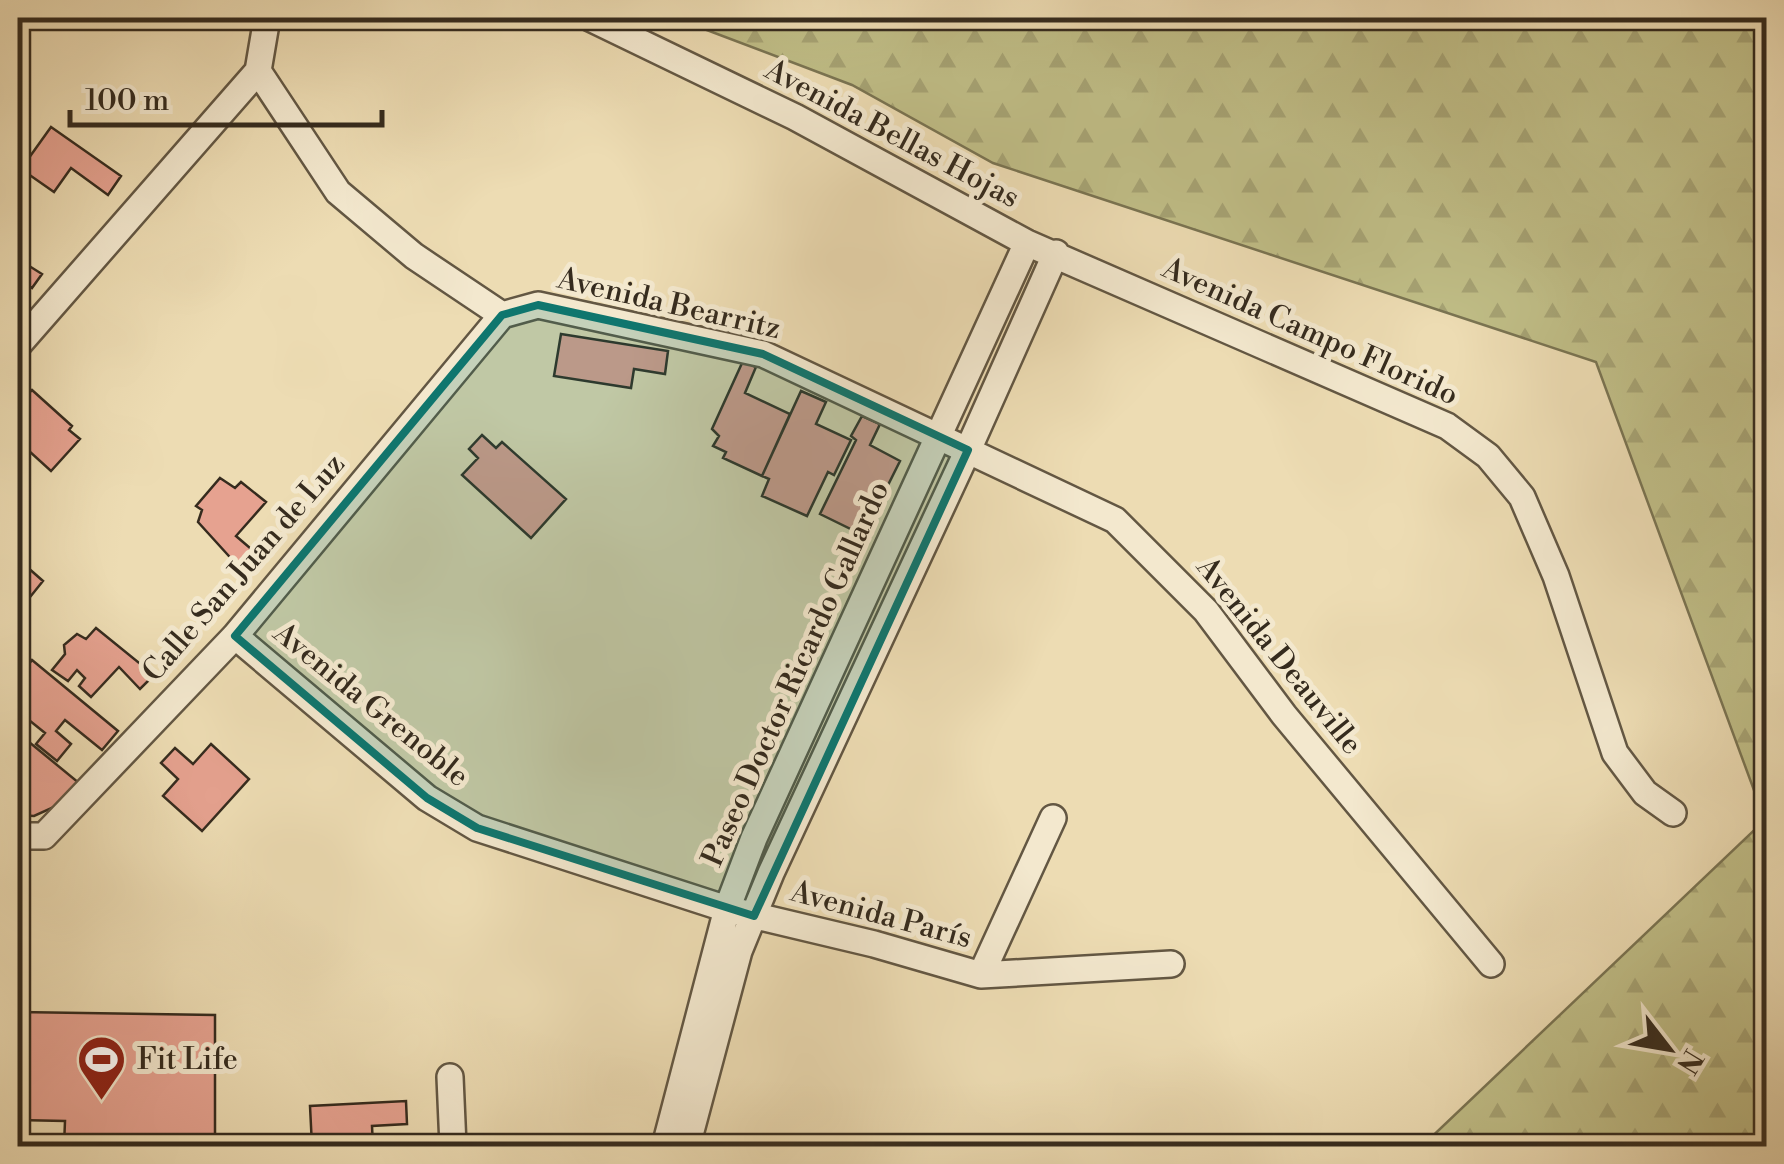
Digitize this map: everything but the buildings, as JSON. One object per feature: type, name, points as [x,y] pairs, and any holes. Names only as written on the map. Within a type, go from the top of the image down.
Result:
[{"type":"street","points":[[18,345],[258,71],[266,18]]},
{"type":"street","name":"Avenida Bellas Hojas","points":[[590,18],[795,117],[1027,243],[1056,253]]},
{"type":"street","points":[[258,71],[338,192],[414,256],[502,315]]},
{"type":"street","name":"Paseo Doctor Ricardo Gallardo","points":[[665,1146],[727,909],[754,838],[1027,243]]},
{"type":"street","name":"Paseo Doctor Ricardo Gallardo","points":[[687,1146],[739,950],[1056,253]]},
{"type":"street","name":"Avenida Campo Florido","points":[[1056,253],[1447,426],[1488,456],[1522,497],[1556,576],[1615,753],[1645,793],[1673,812]]},
{"type":"street","name":"Avenida Bearritz","points":[[502,315],[538,306],[764,354],[968,450]]},
{"type":"street","name":"Calle San Juan de Luz","points":[[18,836],[44,836],[235,636],[502,315]]},
{"type":"street","name":"Avenida Deauville","points":[[968,450],[1116,520],[1161,563],[1206,611],[1284,715],[1491,964]]},
{"type":"street","name":"Avenida Grenoble","points":[[235,636],[427,798],[477,828],[754,916]]},
{"type":"street","points":[[981,975],[1053,818]]},
{"type":"street","name":"Avenida París","points":[[754,916],[874,944],[981,975],[1171,964]]},
{"type":"street","points":[[450,1076],[453,1146]]},
{"type":"lane","points":[[18,1146],[35,1146]]},
{"type":"highlighted area","points":[[538,305],[763,354],[968,450],[754,916],[477,828],[427,798],[235,636],[502,315]]},
{"type":"green space","points":[[675,18],[1766,18],[1766,1146],[1422,1146],[1765,820],[1596,362],[993,163],[852,85]]},
{"type":"place","name":"Fit Life","points":[[102,1102]]}]
